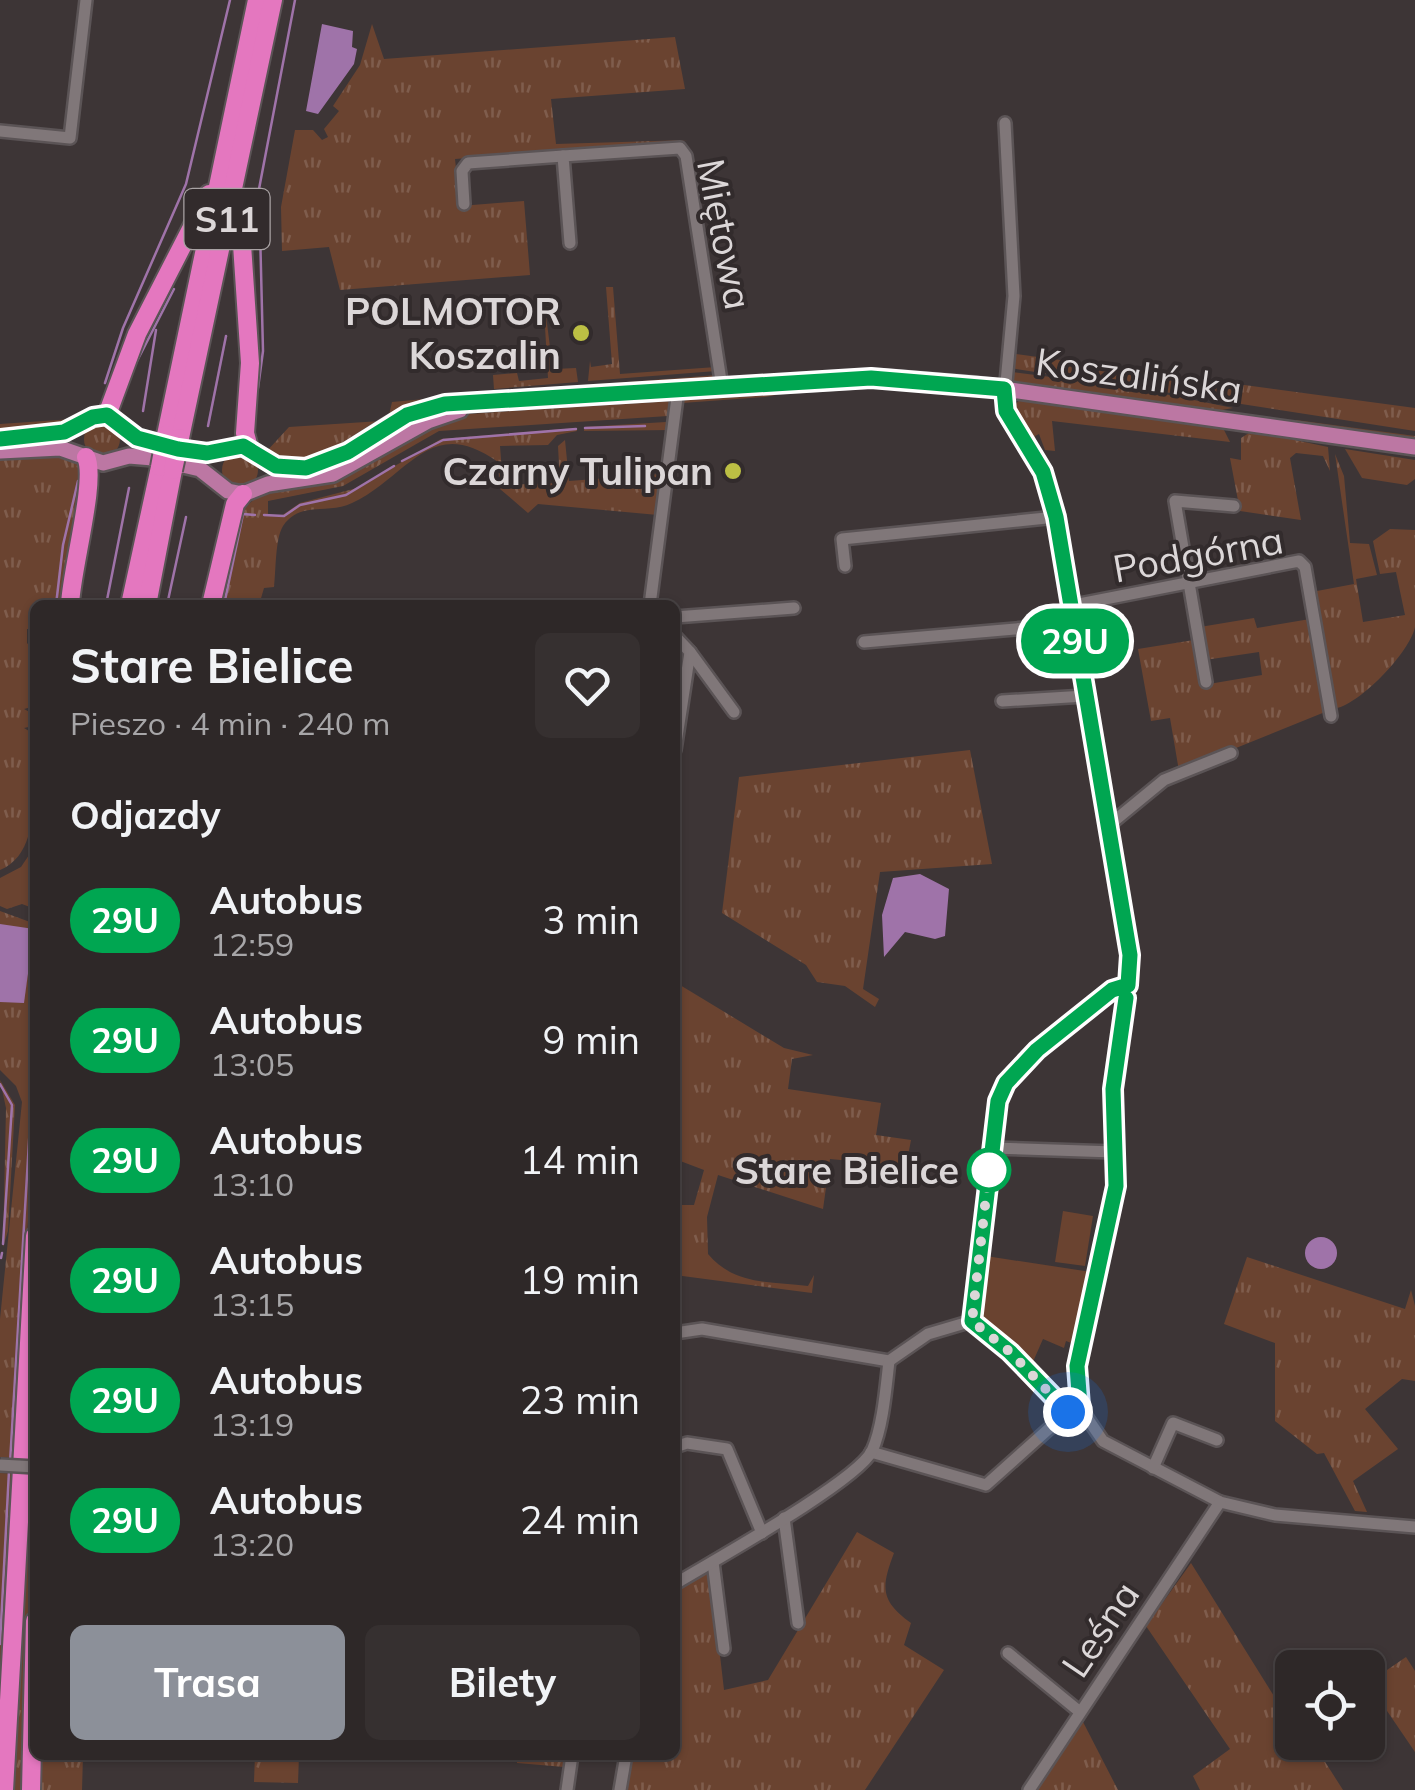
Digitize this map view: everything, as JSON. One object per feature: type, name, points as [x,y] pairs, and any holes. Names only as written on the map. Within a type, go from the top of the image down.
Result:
[{"type":"highway","name":"S11","points":[[237,138],[257,0]]},
{"type":"highway","name":"S11","points":[[131,600],[166,469],[237,138],[273,0]]},
{"type":"highway","points":[[107,415],[121,368],[237,138]]},
{"type":"highway","points":[[237,138],[250,363],[245,433],[255,453]]},
{"type":"highway","points":[[70,600],[72,564],[91,474],[85,456]]},
{"type":"highway","name":"S11","points":[[148,600],[166,469]]},
{"type":"highway","points":[[212,600],[235,504],[249,491]]},
{"type":"highway","points":[[4,1790],[30,1325]]},
{"type":"highway","points":[[31,1790],[32,1760]]},
{"type":"main road","name":"Koszalińska","points":[[107,415],[137,438],[166,446],[202,453],[255,453],[283,468],[306,468],[348,452],[407,415],[445,404],[871,378],[1004,389],[1415,447]]},
{"type":"main road","name":"Koszalińska","points":[[249,491],[333,474],[428,421],[494,404]]},
{"type":"main road","points":[[0,452],[107,415]]},
{"type":"main road","points":[[85,422],[79,439],[85,456]]},
{"type":"main road","points":[[0,438],[60,448],[102,463],[146,456],[191,466],[212,475],[228,491],[249,491],[263,472],[255,453]]},
{"type":"street","points":[[0,131],[70,138],[86,0]]},
{"type":"street","points":[[871,1452],[986,1484],[1074,1409],[1077,1366],[1115,1194],[1113,1089],[1128,985],[1128,935],[1056,517],[1043,472],[1006,411],[1004,389],[1014,296],[1005,124]]},
{"type":"street","name":"Miętowa","points":[[464,204],[462,171],[468,163],[680,148],[686,156],[722,387]]},
{"type":"street","points":[[562,156],[570,243]]},
{"type":"street","points":[[651,600],[678,390]]},
{"type":"street","points":[[1206,682],[1175,501],[1234,506]]},
{"type":"street","points":[[846,566],[842,539],[1056,517]]},
{"type":"street","name":"Podgórna","points":[[1070,606],[1293,561],[1302,563],[1331,716]]},
{"type":"street","points":[[680,617],[794,608]]},
{"type":"street","points":[[864,642],[1072,624]]},
{"type":"street","points":[[680,641],[734,712]]},
{"type":"street","points":[[680,717],[690,652]]},
{"type":"street","points":[[1002,701],[1085,696]]},
{"type":"street","points":[[1108,826],[1164,780],[1231,753]]},
{"type":"street","points":[[972,1321],[998,1101],[1018,1066],[1112,990],[1128,985]]},
{"type":"street","points":[[992,1148],[1114,1152]]},
{"type":"street","points":[[680,1332],[702,1329],[888,1361],[928,1334],[972,1321]]},
{"type":"street","points":[[972,1321],[1074,1409],[1103,1441],[1220,1502],[1275,1515],[1415,1526]]},
{"type":"street","points":[[680,1581],[784,1518],[871,1452],[888,1361]]},
{"type":"street","points":[[1152,1468],[1174,1423],[1218,1440]]},
{"type":"street","points":[[680,1445],[727,1449],[762,1532]]},
{"type":"street","points":[[0,1465],[30,1467]]},
{"type":"street","name":"Leśna","points":[[1029,1790],[1220,1502]]},
{"type":"street","points":[[784,1518],[798,1623]]},
{"type":"street","points":[[712,1562],[724,1649]]},
{"type":"street","points":[[1008,1653],[1080,1712]]},
{"type":"street","points":[[567,1790],[571,1760]]},
{"type":"street","points":[[620,1790],[625,1760]]},
{"type":"green space","points":[[372,24],[384,59],[675,37],[685,89],[551,99],[556,144],[688,140],[455,159],[460,206],[524,201],[530,275],[340,290],[329,247],[282,251],[281,207],[295,130],[313,130],[322,140],[328,137],[324,129],[339,111],[333,106],[360,65]]},
{"type":"green space","points":[[606,287],[613,287],[620,374],[716,367],[716,371],[588,381],[590,361],[591,367],[612,364]]},
{"type":"green space","points":[[543,292],[552,363],[555,369],[576,368],[578,382],[494,389],[493,375],[517,373],[519,381],[548,378]]},
{"type":"green space","points":[[1018,300],[1016,354],[1415,408],[1415,431],[1010,368]]},
{"type":"green space","points":[[1012,372],[1135,388],[1233,408],[1211,412],[1011,383]]},
{"type":"green space","points":[[717,375],[716,379],[593,390],[589,385]]},
{"type":"green space","points":[[820,387],[765,397],[682,403],[690,396]]},
{"type":"green space","points":[[490,393],[451,401],[330,456],[290,464],[266,452],[289,427],[381,421],[389,415],[392,402]]},
{"type":"green space","points":[[1022,398],[1222,426],[1230,442],[1052,421],[1055,451],[1045,450],[1039,434],[1035,436],[1038,453],[1011,408]]},
{"type":"green space","points":[[672,399],[668,416],[439,431],[343,486],[268,501],[268,514],[281,516],[300,503],[357,488],[441,439],[577,428],[557,435],[548,445],[500,446],[503,485],[560,483],[558,446],[565,440],[569,481],[660,474],[660,467],[665,470],[658,515],[538,504],[528,513],[500,489],[498,462],[475,449],[455,444],[437,446],[352,503],[306,510],[290,518],[278,539],[274,587],[264,588],[260,600],[219,600],[241,510],[261,494],[331,482],[457,415]]},
{"type":"green space","points":[[73,419],[73,424],[0,434],[0,424]]},
{"type":"green space","points":[[1296,420],[1415,436],[1415,441],[1295,424]]},
{"type":"green space","points":[[102,421],[115,426],[120,439],[115,452],[102,457],[89,452],[84,439],[89,426]]},
{"type":"green space","points":[[666,422],[670,430],[584,431],[584,427]]},
{"type":"green space","points":[[1252,431],[1328,447],[1330,471],[1323,456],[1296,453],[1290,458],[1301,520],[1240,511],[1230,458],[1241,460],[1241,438]]},
{"type":"green space","points":[[1345,449],[1415,460],[1415,479],[1407,485],[1362,478]]},
{"type":"green space","points":[[240,452],[253,457],[258,470],[253,483],[240,488],[227,483],[222,470],[227,457]]},
{"type":"green space","points":[[1335,454],[1344,476],[1350,543],[1369,544],[1377,575],[1356,579],[1363,622],[1405,615],[1396,572],[1380,574],[1373,541],[1390,529],[1415,530],[1415,627],[1404,650],[1382,676],[1356,698],[1333,709],[1308,563],[1317,591],[1354,584]]},
{"type":"green space","points":[[61,455],[78,460],[81,492],[63,600],[30,600],[30,707],[24,709],[30,712],[30,727],[24,728],[30,732],[30,830],[14,861],[0,870],[0,457]]},
{"type":"green space","points":[[1254,618],[1257,628],[1310,619],[1325,712],[1179,771],[1170,718],[1151,721],[1138,649],[1194,640],[1203,685],[1262,675],[1259,652],[1205,660],[1200,627]]},
{"type":"green space","points":[[970,750],[992,864],[880,872],[863,989],[879,999],[875,1007],[845,986],[817,982],[806,965],[722,913],[739,777]]},
{"type":"green space","points":[[30,854],[30,907],[0,906],[0,878],[21,867]]},
{"type":"green space","points":[[0,911],[30,922],[30,1191],[12,1458],[0,1457],[0,1319],[22,1102],[16,1086],[0,1070]]},
{"type":"green space","points":[[680,985],[784,1048],[813,1055],[792,1059],[788,1089],[881,1103],[876,1135],[911,1140],[906,1166],[830,1159],[823,1209],[718,1175],[707,1217],[708,1254],[730,1272],[754,1280],[808,1286],[814,1275],[812,1293],[680,1276],[680,1205],[694,1205],[704,1170],[680,1161]]},
{"type":"green space","points":[[0,1080],[15,1105],[8,1231],[3,1247],[6,1108]]},
{"type":"green space","points":[[1063,1211],[1093,1216],[1085,1266],[1055,1262]]},
{"type":"green space","points":[[986,1256],[1091,1272],[1074,1344],[1066,1341],[1064,1348],[1043,1339],[1032,1364],[980,1315]]},
{"type":"green space","points":[[1247,1257],[1405,1309],[1411,1290],[1415,1306],[1415,1381],[1402,1379],[1365,1409],[1398,1449],[1353,1481],[1367,1512],[1355,1511],[1324,1453],[1317,1454],[1275,1421],[1275,1343],[1224,1324]]},
{"type":"green space","points":[[0,1473],[30,1475],[30,1760],[83,1760],[82,1790],[0,1790]]},
{"type":"green space","points":[[857,1532],[894,1553],[885,1584],[893,1608],[911,1623],[904,1645],[944,1670],[865,1790],[624,1790],[631,1760],[680,1760],[680,1586],[710,1569],[724,1690],[768,1680]]},
{"type":"green space","points":[[1191,1563],[1275,1698],[1275,1760],[1324,1760],[1343,1790],[1200,1790],[1193,1776],[1230,1749],[1146,1626]]},
{"type":"green space","points":[[1406,1657],[1415,1671],[1415,1752],[1385,1708],[1385,1671]]},
{"type":"green space","points":[[1082,1720],[1118,1790],[1037,1790]]},
{"type":"green space","points":[[255,1760],[299,1760],[298,1783],[254,1782]]},
{"type":"green space","points":[[517,1760],[565,1760],[564,1767]]},
{"type":"shaded area","points":[[322,24],[353,31],[352,47],[357,49],[354,64],[318,114],[306,111]]},
{"type":"shaded area","points":[[920,874],[949,889],[945,936],[935,939],[905,932],[884,957],[882,915],[893,878]]},
{"type":"shaded area","points":[[0,924],[30,928],[24,1003],[0,1002]]},
{"type":"shaded area","points":[[1321,1237],[1332,1242],[1337,1253],[1332,1264],[1321,1269],[1310,1264],[1305,1253],[1310,1242]]},
{"type":"waterway","points":[[105,383],[123,328],[186,184],[230,0]]},
{"type":"waterway","points":[[258,388],[263,351],[259,189],[295,0]]},
{"type":"waterway","points":[[136,363],[174,289]]},
{"type":"waterway","points":[[143,411],[156,330]]},
{"type":"waterway","points":[[208,426],[226,336]]},
{"type":"waterway","points":[[585,428],[645,426]]},
{"type":"waterway","points":[[402,461],[443,440],[576,429]]},
{"type":"waterway","points":[[264,515],[284,516],[300,505],[346,495],[394,466]]},
{"type":"waterway","points":[[57,600],[63,545],[78,481]]},
{"type":"waterway","points":[[107,600],[129,488]]},
{"type":"waterway","points":[[225,600],[243,514],[255,515]]},
{"type":"waterway","points":[[168,600],[186,517]]},
{"type":"waterway","points":[[0,1084],[12,1105],[3,1244]]},
{"type":"waterway","points":[[10,1463],[30,1125]]},
{"type":"waterway","points":[[1,1258],[2,1253]]},
{"type":"waterway","points":[[0,1644],[9,1471]]},
{"type":"bus line","name":"29U","points":[[0,439],[64,432],[93,417],[107,415],[143,441],[202,453],[243,446],[276,466],[299,469],[348,452],[407,415],[445,404],[871,378],[1004,389],[1006,411],[1043,472],[1056,517],[1130,955],[1128,985],[1112,990],[1018,1066],[998,1101],[972,1321],[1010,1352],[1068,1412],[1080,1406],[1077,1366],[1115,1194],[1113,1089],[1126,998]]},
{"type":"place","name":"POLMOTOR Koszalin","points":[[581,333]]},
{"type":"place","name":"Czarny Tulipan","points":[[733,471]]},
{"type":"place","name":"Stare Bielice","points":[[989,1170]]},
{"type":"route","points":[[989,1170],[972,1321],[1010,1352],[1068,1412]]}]
